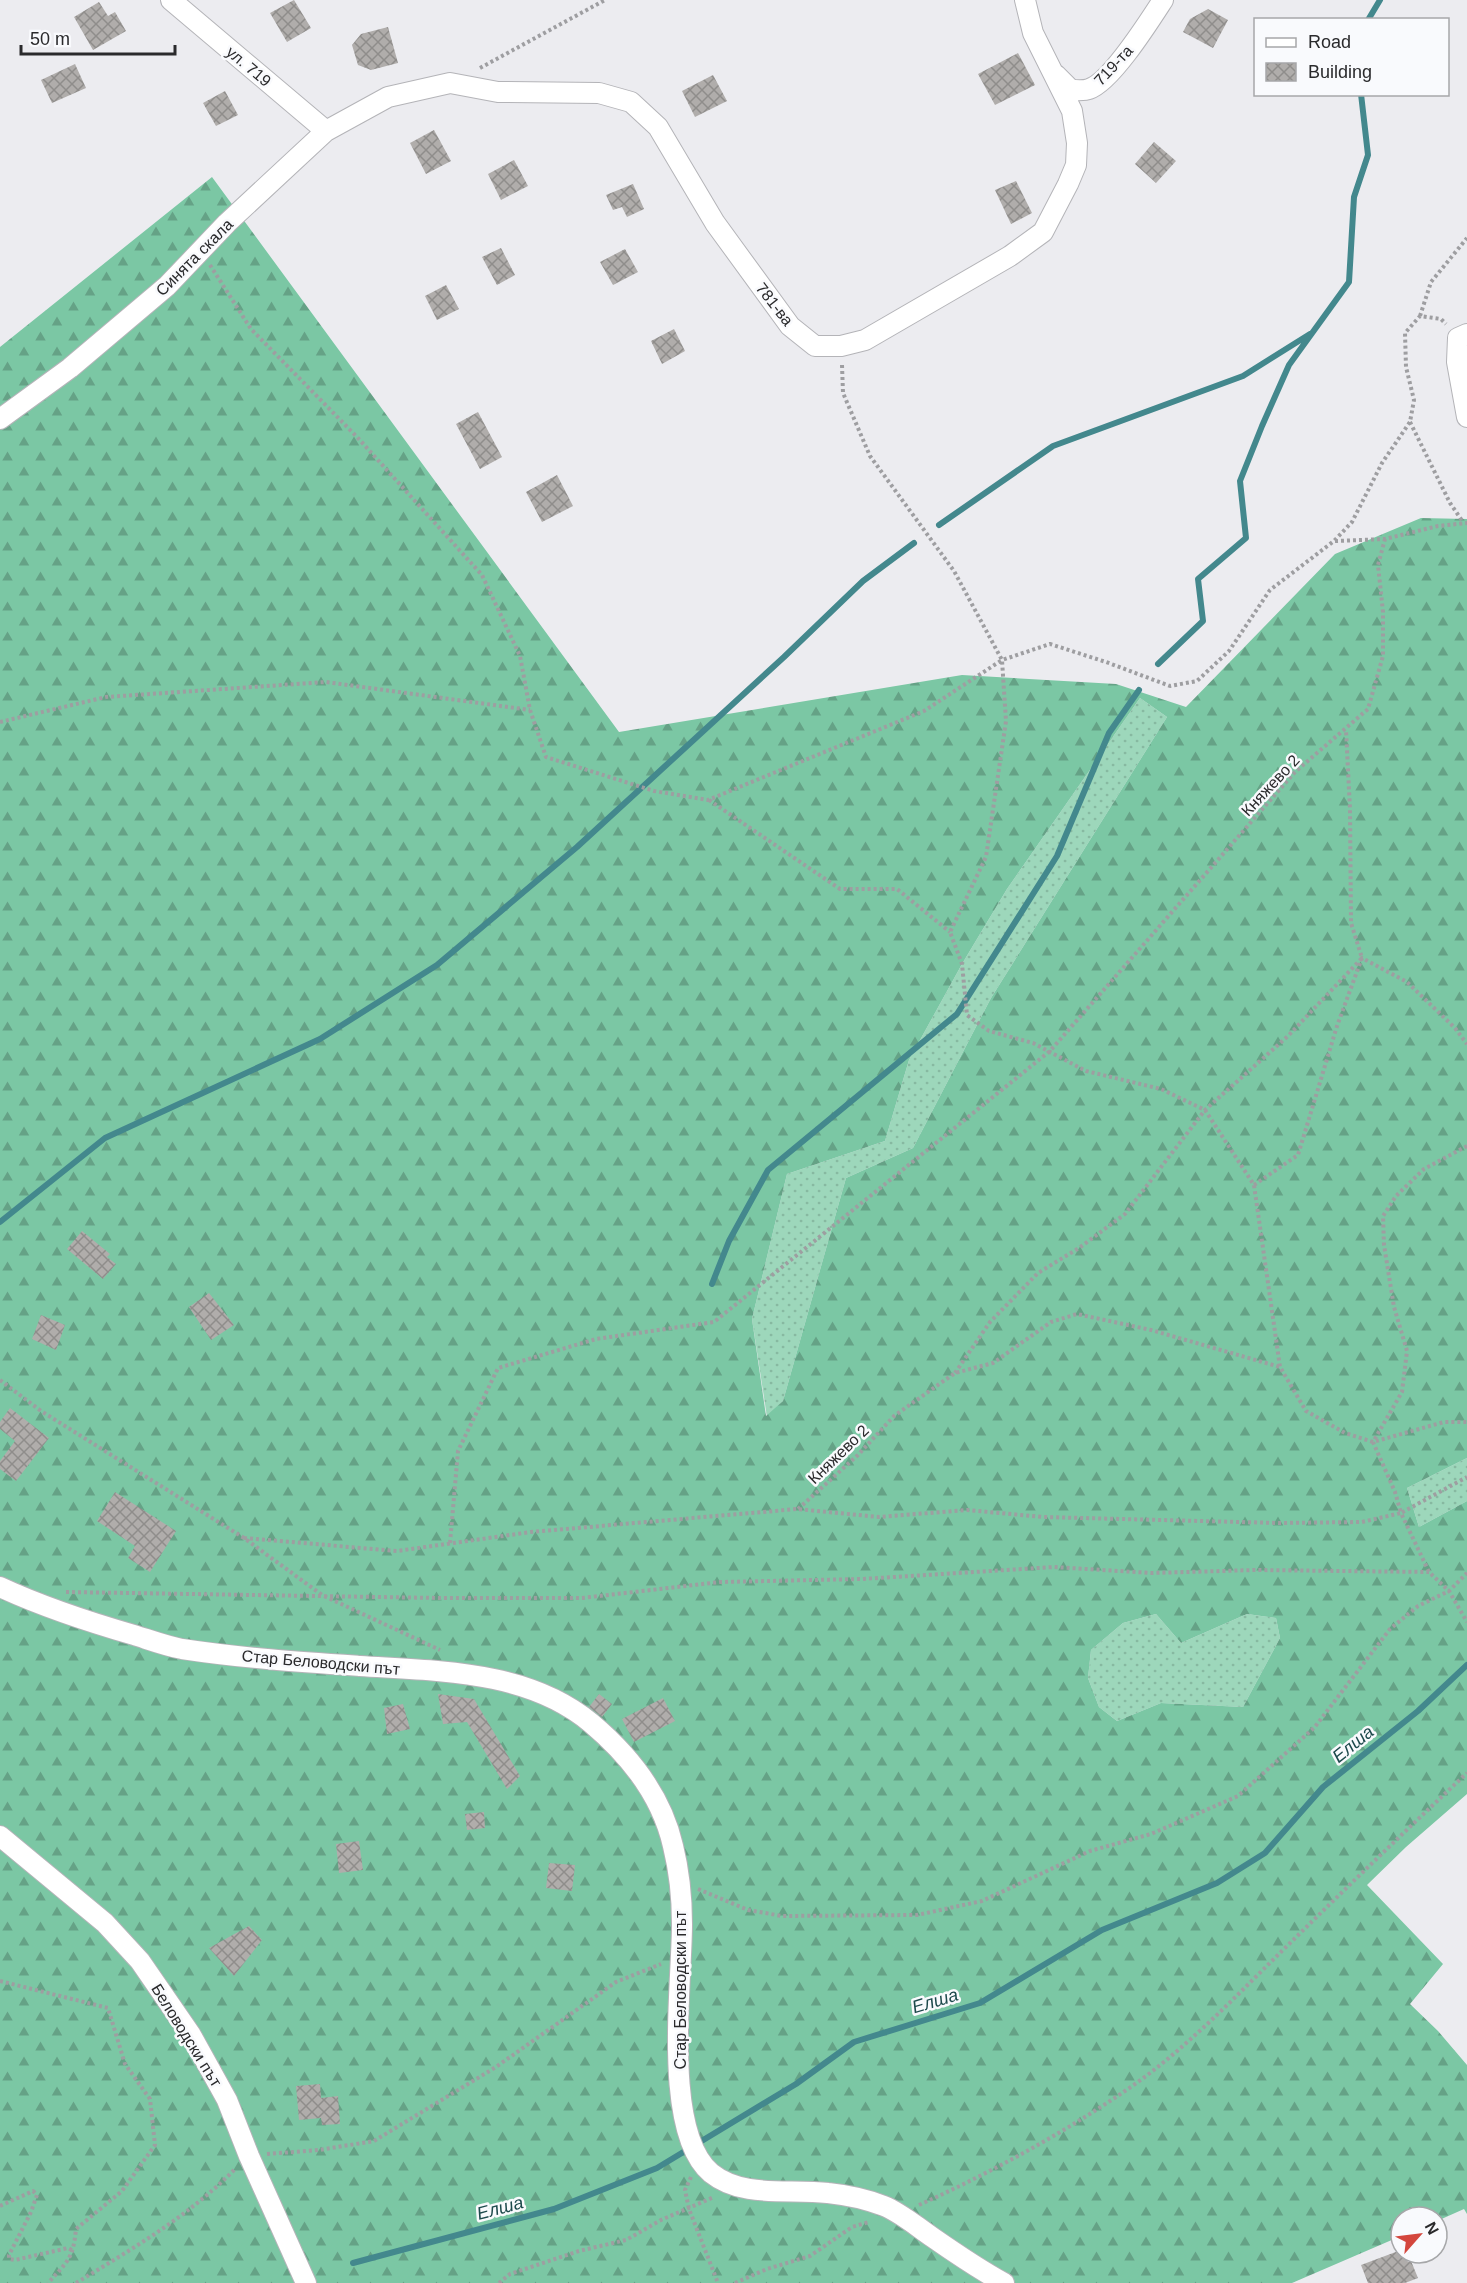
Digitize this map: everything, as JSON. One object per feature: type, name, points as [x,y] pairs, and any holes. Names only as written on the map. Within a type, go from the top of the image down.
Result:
[{"type":"street","name":"ул. 719","points":[[171,0],[326,131]]},
{"type":"street","name":"781-ва","points":[[388,96],[450,83],[498,92],[599,93],[631,102],[658,127],[716,223],[790,326],[815,346],[841,346],[865,340],[1010,256],[1043,232],[1076,165],[1077,143],[1072,111],[1033,33],[1025,0]]},
{"type":"street","name":"719-та","points":[[1050,69],[1071,90],[1090,89],[1106,77],[1126,53],[1163,0]]},
{"type":"street","name":"Синята скала","points":[[0,419],[70,369],[167,286],[227,223],[326,131],[388,96]]},
{"type":"street","points":[[1463,336],[1457,362],[1467,417]]},
{"type":"street","name":"Стар Беловодски път","points":[[0,1587],[95,1624],[179,1648],[277,1660],[442,1672],[509,1682],[554,1700],[589,1721],[637,1770],[655,1799],[673,1844],[682,1920],[678,2063],[682,2110],[693,2149]]},
{"type":"street","name":"Беловодски път","points":[[0,1836],[105,1923],[140,1961],[191,2035],[222,2090],[306,2283]]},
{"type":"street","points":[[693,2149],[710,2172],[740,2187],[756,2190],[826,2192],[858,2198],[885,2207],[1004,2283]]},
{"type":"path","points":[[478,69],[605,0]]},
{"type":"path","points":[[708,800],[924,711],[1002,660],[1050,644],[1170,686],[1197,681],[1229,651],[1270,590],[1334,541],[1352,522],[1382,463],[1410,422],[1414,400],[1406,367],[1405,333],[1420,316],[1431,282],[1467,238]]},
{"type":"path","points":[[201,250],[251,329],[357,437],[482,575],[520,656],[530,710],[546,757],[654,791],[708,800],[840,889],[897,889],[950,932],[962,964],[967,1016],[989,1031],[1033,1043],[1086,1071],[1161,1089],[1205,1110],[1254,1185],[1280,1367],[1306,1412],[1345,1434],[1373,1442],[1444,1422],[1467,1422]]},
{"type":"path","points":[[1420,316],[1442,319],[1463,336]]},
{"type":"path","points":[[841,346],[843,393],[870,456],[954,571],[1002,660],[1006,721],[986,857],[950,932]]},
{"type":"path","points":[[1410,422],[1450,503],[1465,523]]},
{"type":"path","points":[[1334,541],[1385,539],[1438,526],[1465,523]]},
{"type":"path","name":"Княжево 2","points":[[450,1543],[458,1450],[498,1368],[596,1339],[714,1322],[1050,1051],[1295,772],[1368,709],[1383,656],[1383,612],[1378,565],[1385,539]]},
{"type":"path","points":[[0,722],[106,697],[326,682],[530,710]]},
{"type":"path","points":[[1254,1185],[1298,1155],[1337,1026],[1362,958],[1351,923],[1352,867],[1346,729]]},
{"type":"path","points":[[1362,958],[1407,982],[1455,1028],[1467,1044]]},
{"type":"path","points":[[955,1373],[990,1322],[1038,1273],[1079,1248],[1125,1214],[1205,1110],[1288,1036],[1362,958]]},
{"type":"path","points":[[1373,1442],[1402,1392],[1407,1351],[1394,1307],[1384,1245],[1383,1215],[1396,1196],[1424,1169],[1467,1146]]},
{"type":"path","points":[[955,1373],[993,1363],[1051,1322],[1077,1314],[1151,1330],[1280,1367]]},
{"type":"path","name":"Княжево 2","points":[[797,1509],[858,1455],[894,1416],[955,1373]]},
{"type":"path","points":[[0,1380],[41,1411],[244,1538],[322,1595],[447,1653]]},
{"type":"path","points":[[1373,1442],[1395,1492],[1401,1513],[1429,1572],[1449,1591],[1467,1622]]},
{"type":"path","points":[[244,1538],[397,1551],[531,1532],[797,1509],[879,1517],[967,1510],[1043,1517],[1280,1523],[1362,1522],[1401,1513],[1467,1477]]},
{"type":"path","points":[[65,1592],[582,1598],[720,1582],[862,1579],[1054,1568],[1152,1573],[1256,1570],[1429,1572]]},
{"type":"path","points":[[678,1881],[748,1911],[782,1916],[917,1915],[982,1901],[1089,1851],[1151,1834],[1238,1796],[1314,1728],[1390,1629],[1418,1606],[1449,1591],[1467,1573]]},
{"type":"path","points":[[735,2283],[767,2269],[810,2256],[852,2227],[899,2214],[970,2182],[1020,2156],[1126,2090],[1206,2026],[1467,1773]]},
{"type":"path","points":[[76,2283],[160,2232],[213,2191],[249,2156],[319,2150],[374,2141],[496,2067],[616,1982],[681,1956]]},
{"type":"path","points":[[0,1981],[108,2008],[125,2064],[150,2099],[154,2145],[122,2190],[76,2229],[71,2259],[48,2283]]},
{"type":"path","points":[[693,2149],[696,2168],[685,2190],[688,2209],[718,2283]]},
{"type":"path","points":[[499,2283],[510,2274],[579,2251],[626,2240],[661,2220],[740,2187]]},
{"type":"path","points":[[0,2206],[33,2191],[37,2195],[9,2259],[68,2248],[74,2251]]},
{"type":"green space","points":[[212,177],[619,732],[962,675],[1116,684],[1186,707],[1335,554],[1421,518],[1467,519],[1467,1458],[1407,1488],[1419,1527],[1467,1501],[1467,1794],[1406,1847],[1367,1885],[1443,1964],[1410,2004],[1438,2031],[1467,2065],[1467,2214],[1464,2209],[1449,2216],[1449,2205],[1389,2205],[1389,2241],[1292,2283],[0,2283],[0,347]],"holes":[[[1140,698],[1167,717],[991,998],[913,1148],[846,1178],[783,1401],[766,1416],[752,1319],[787,1174],[885,1141],[909,1060],[1007,889]],[[1156,1614],[1181,1643],[1247,1614],[1276,1618],[1280,1638],[1243,1707],[1161,1703],[1117,1721],[1099,1707],[1088,1678],[1091,1650],[1123,1623]]]},
{"type":"green space","points":[[1140,698],[1167,717],[991,998],[913,1148],[846,1178],[783,1401],[767,1417],[752,1319],[787,1174],[885,1141],[909,1060],[962,964],[1007,889]]},
{"type":"green space","points":[[1467,1458],[1467,1501],[1419,1527],[1407,1488]]},
{"type":"green space","points":[[1156,1614],[1181,1643],[1247,1614],[1276,1618],[1280,1638],[1243,1707],[1161,1703],[1117,1721],[1099,1707],[1088,1678],[1091,1650],[1123,1623]]},
{"type":"building","points":[[294,0],[311,28],[287,42],[270,13]]},
{"type":"building","points":[[99,2],[108,16],[115,12],[126,31],[93,50],[74,17]]},
{"type":"building","points":[[1208,9],[1228,20],[1213,48],[1183,32],[1190,19]]},
{"type":"building","points":[[388,27],[398,63],[371,70],[358,65],[352,45],[361,34]]},
{"type":"building","points":[[1018,53],[1035,85],[995,105],[978,74]]},
{"type":"building","points":[[75,64],[86,88],[52,103],[41,80]]},
{"type":"building","points":[[713,75],[727,101],[695,117],[682,91]]},
{"type":"building","points":[[225,91],[238,115],[216,126],[203,103]]},
{"type":"building","points":[[434,130],[451,161],[426,174],[410,143]]},
{"type":"building","points":[[1154,142],[1176,161],[1156,183],[1135,164]]},
{"type":"building","points":[[514,160],[528,186],[501,200],[488,174]]},
{"type":"building","points":[[1016,181],[1032,213],[1011,224],[995,190]]},
{"type":"building","points":[[633,184],[644,209],[627,217],[622,207],[613,210],[606,195]]},
{"type":"building","points":[[501,248],[515,275],[497,285],[482,257]]},
{"type":"building","points":[[625,249],[638,272],[613,285],[600,262]]},
{"type":"building","points":[[446,285],[459,309],[437,320],[425,296]]},
{"type":"building","points":[[674,329],[685,351],[662,364],[651,341]]},
{"type":"building","points":[[478,412],[502,457],[480,469],[456,424]]},
{"type":"building","points":[[557,475],[573,506],[542,522],[526,492]]},
{"type":"building","points":[[82,1231],[110,1254],[107,1257],[116,1264],[103,1279],[67,1249]]},
{"type":"building","points":[[209,1293],[234,1325],[211,1340],[189,1307]]},
{"type":"building","points":[[41,1315],[65,1325],[56,1350],[32,1339]]},
{"type":"building","points":[[10,1408],[49,1438],[16,1481],[0,1469],[0,1461],[15,1441],[0,1429],[0,1422]]},
{"type":"building","points":[[115,1492],[176,1531],[150,1572],[128,1558],[135,1546],[97,1521]]},
{"type":"building","points":[[438,1694],[474,1699],[520,1776],[507,1789],[467,1722],[443,1724]]},
{"type":"building","points":[[599,1694],[612,1704],[602,1717],[589,1707]]},
{"type":"building","points":[[663,1698],[675,1721],[634,1742],[622,1719]]},
{"type":"building","points":[[403,1704],[410,1729],[387,1734],[384,1708]]},
{"type":"building","points":[[484,1812],[485,1828],[467,1830],[465,1814]]},
{"type":"building","points":[[359,1841],[363,1870],[339,1873],[336,1844]]},
{"type":"building","points":[[549,1863],[575,1865],[572,1891],[546,1888]]},
{"type":"building","points":[[249,1926],[262,1940],[234,1976],[209,1948]]},
{"type":"building","points":[[320,2084],[321,2098],[338,2096],[340,2124],[322,2125],[321,2118],[299,2120],[296,2086]]},
{"type":"building","points":[[1389,2254],[1389,2265],[1413,2265],[1418,2278],[1405,2283],[1368,2283],[1361,2265]]},
{"type":"waterway","points":[[1369,18],[1380,0]]},
{"type":"waterway","points":[[1158,664],[1203,621],[1198,579],[1246,538],[1240,481],[1262,426],[1289,365],[1349,282],[1354,197],[1368,155],[1361,96]]},
{"type":"waterway","points":[[939,525],[1053,446],[1243,376],[1310,334]]},
{"type":"waterway","points":[[0,1222],[105,1138],[320,1039],[437,965],[577,847],[784,657],[863,581],[914,543]]},
{"type":"waterway","points":[[712,1284],[729,1241],[768,1170],[957,1014],[1057,856],[1109,733],[1139,690]]},
{"type":"waterway","name":"Елша","points":[[353,2263],[554,2209],[657,2168],[796,2084],[854,2042],[980,2003],[1102,1930],[1217,1883],[1265,1853],[1323,1787],[1418,1711],[1467,1665]]}]
